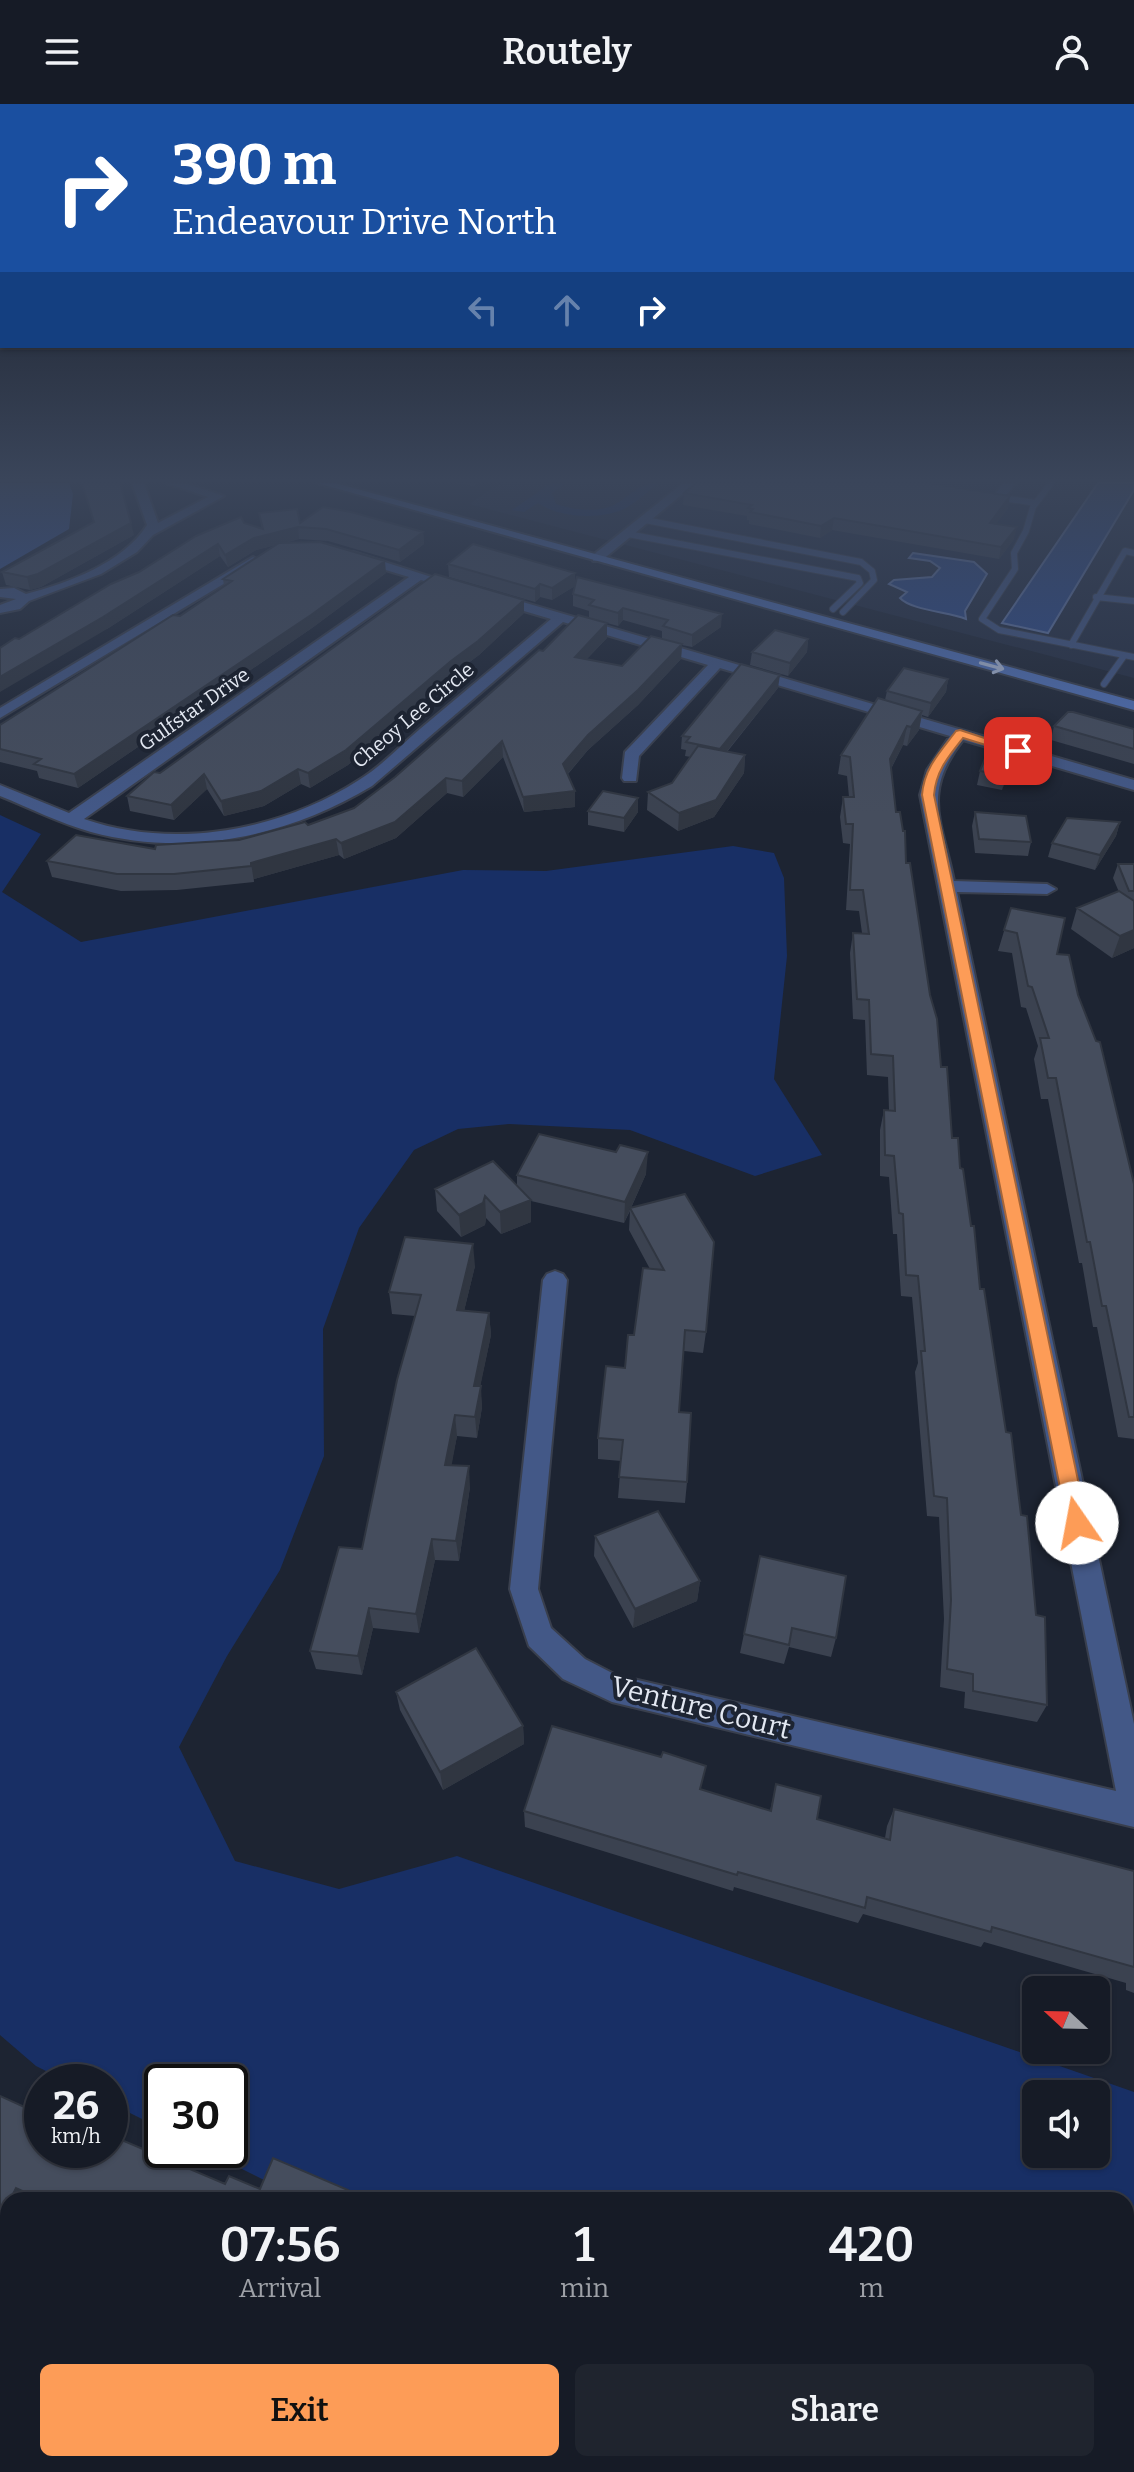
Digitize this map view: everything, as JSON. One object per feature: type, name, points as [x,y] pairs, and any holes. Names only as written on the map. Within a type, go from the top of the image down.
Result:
[{"type":"main road","points":[[733,594],[1100,689],[1134,692]]},
{"type":"main road","points":[[777,594],[1100,689],[1134,706]]},
{"type":"street","points":[[17,594],[24,598]]},
{"type":"street","points":[[0,609],[15,606],[24,598],[37,594]]},
{"type":"street","points":[[0,714],[199,594]]},
{"type":"street","name":"Gulfstar Drive","points":[[71,820],[394,594]]},
{"type":"street","points":[[480,594],[1134,785]]},
{"type":"street","name":"Cheoy Lee Circle","points":[[0,790],[71,820],[133,836],[173,838],[215,835],[278,824],[320,808],[366,783],[561,617]]},
{"type":"street","points":[[630,778],[631,755],[717,663]]},
{"type":"street","points":[[960,734],[936,764],[929,779],[928,795],[1134,1799]]},
{"type":"street","points":[[948,886],[1047,889]]},
{"type":"street","name":"Venture Court","points":[[555,1280],[524,1589],[539,1636],[574,1669],[612,1688],[1134,1811]]},
{"type":"lane","points":[[838,610],[852,594]]},
{"type":"lane","points":[[838,610],[858,594]]},
{"type":"lane","points":[[999,594],[982,619],[999,630],[1134,657]]},
{"type":"lane","points":[[1071,645],[1098,594]]},
{"type":"lane","points":[[1096,597],[1134,601]]},
{"type":"lane","points":[[1100,689],[1124,656]]},
{"type":"shaded area","points":[[811,594],[1134,594],[1134,678]]},
{"type":"shaded area","points":[[905,594],[975,594],[965,611],[966,619],[912,605],[900,598]]},
{"type":"shaded area","points":[[1022,594],[1072,594],[1048,633],[1002,623]]},
{"type":"shaded area","points":[[0,815],[41,834],[2,892],[81,942],[463,870],[546,871],[733,846],[774,853],[784,878],[787,956],[774,1079],[822,1155],[755,1176],[630,1130],[509,1124],[458,1129],[414,1150],[359,1228],[323,1329],[324,1456],[280,1570],[227,1656],[179,1747],[235,1861],[339,1889],[457,1856],[1022,2053],[1022,2064],[1054,2064],[1100,2080],[1022,2080],[1022,2168],[1110,2168],[1110,2084],[1134,2092],[1134,2192],[288,2192],[240,2168],[248,2168],[248,2064],[144,2064],[144,2120],[128,2112],[128,2064],[34,2064],[0,2035]]},
{"type":"building","points":[[95,594],[140,594],[0,677],[0,648],[15,638],[19,639]]},
{"type":"building","points":[[213,594],[340,594],[74,774],[34,764],[41,759],[0,749],[0,725],[173,615],[180,616]]},
{"type":"building","points":[[408,594],[502,594],[524,600],[346,750],[308,773],[298,769],[261,791],[221,801],[204,774],[171,805],[127,796],[154,772],[160,773]]},
{"type":"building","points":[[573,594],[642,594],[722,614],[692,635],[663,626],[668,620],[623,608],[618,613],[589,605],[594,600]]},
{"type":"building","points":[[578,615],[607,623],[575,657],[622,666],[651,636],[682,644],[638,690],[588,735],[563,764],[575,791],[523,797],[502,741],[462,781],[446,778],[395,822],[341,843],[336,839],[251,863],[251,866],[174,874],[117,874],[47,861],[76,835],[155,849],[156,845],[239,840],[305,822],[308,825],[354,808],[395,777],[539,650],[543,651]]},
{"type":"building","points":[[775,630],[808,639],[790,663],[752,652]]},
{"type":"building","points":[[741,664],[780,675],[720,749],[686,742],[690,737],[682,736]]},
{"type":"building","points":[[904,668],[948,679],[931,703],[887,691]]},
{"type":"building","points":[[878,698],[922,711],[911,727],[907,726],[890,759],[896,812],[900,812],[905,831],[906,863],[910,863],[930,995],[937,1019],[941,1067],[947,1067],[952,1138],[958,1138],[960,1168],[963,1169],[971,1226],[974,1226],[980,1289],[984,1289],[1006,1432],[1011,1433],[1021,1515],[1027,1516],[1036,1615],[1045,1617],[1047,1705],[973,1691],[973,1674],[947,1669],[951,1600],[947,1498],[934,1496],[921,1351],[925,1351],[918,1276],[906,1275],[903,1214],[899,1213],[894,1156],[885,1155],[884,1110],[895,1111],[893,1056],[871,1054],[869,1000],[857,999],[853,933],[869,934],[863,890],[850,890],[853,824],[846,824],[843,797],[854,797],[850,757],[841,755]]},
{"type":"building","points":[[1068,712],[1134,729],[1134,749],[1054,726]]},
{"type":"building","points":[[698,746],[745,755],[716,800],[679,813],[648,792],[672,783]]},
{"type":"building","points":[[988,751],[1014,755],[1006,776],[980,771]]},
{"type":"building","points":[[603,791],[638,798],[624,818],[588,811]]},
{"type":"building","points":[[975,812],[1026,816],[1031,842],[979,839]]},
{"type":"building","points":[[1067,818],[1120,822],[1100,855],[1052,843]]},
{"type":"building","points":[[1118,864],[1134,864],[1134,891],[1129,891]]},
{"type":"building","points":[[1119,891],[1134,901],[1134,930],[1120,936],[1077,908]]},
{"type":"building","points":[[1011,908],[1065,918],[1057,954],[1069,955],[1078,995],[1096,1041],[1100,1042],[1134,1184],[1134,1417],[1129,1417],[1106,1306],[1102,1306],[1090,1242],[1087,1242],[1056,1078],[1048,1078],[1040,1038],[1049,1038],[1032,987],[1028,986],[1017,933],[1004,930]]},
{"type":"building","points":[[539,1134],[616,1152],[620,1145],[648,1152],[625,1202],[517,1175]]},
{"type":"building","points":[[493,1161],[531,1200],[500,1212],[485,1196],[483,1203],[459,1215],[435,1189]]},
{"type":"building","points":[[685,1194],[714,1242],[706,1332],[685,1330],[679,1412],[691,1413],[687,1482],[619,1477],[623,1440],[598,1438],[606,1366],[625,1368],[628,1335],[634,1335],[643,1268],[664,1270],[630,1208]]},
{"type":"building","points":[[405,1237],[473,1244],[457,1310],[489,1313],[474,1386],[481,1386],[475,1417],[455,1415],[445,1465],[469,1466],[456,1541],[432,1539],[416,1614],[369,1608],[358,1656],[310,1651],[339,1547],[362,1549],[397,1380],[421,1295],[389,1292]]},
{"type":"building","points":[[658,1511],[700,1581],[635,1609],[595,1536]]},
{"type":"building","points":[[760,1556],[846,1576],[836,1638],[792,1628],[789,1645],[744,1634]]},
{"type":"building","points":[[476,1648],[523,1726],[440,1772],[396,1692]]},
{"type":"building","points":[[552,1726],[661,1757],[663,1752],[706,1766],[700,1789],[771,1811],[776,1784],[821,1796],[817,1819],[890,1840],[894,1809],[1134,1871],[1134,1967],[992,1927],[991,1932],[867,1897],[865,1908],[738,1872],[737,1875],[524,1811]]},
{"type":"building","points":[[0,2096],[24,2107],[24,2168],[128,2168],[128,2143],[144,2149],[144,2168],[187,2168],[225,2184],[229,2176],[260,2189],[273,2158],[348,2190],[25,2192],[16,2188],[14,2192],[0,2192]]},
{"type":"route","points":[[1018,751],[960,734],[936,764],[929,779],[928,795],[1077,1523]]}]
